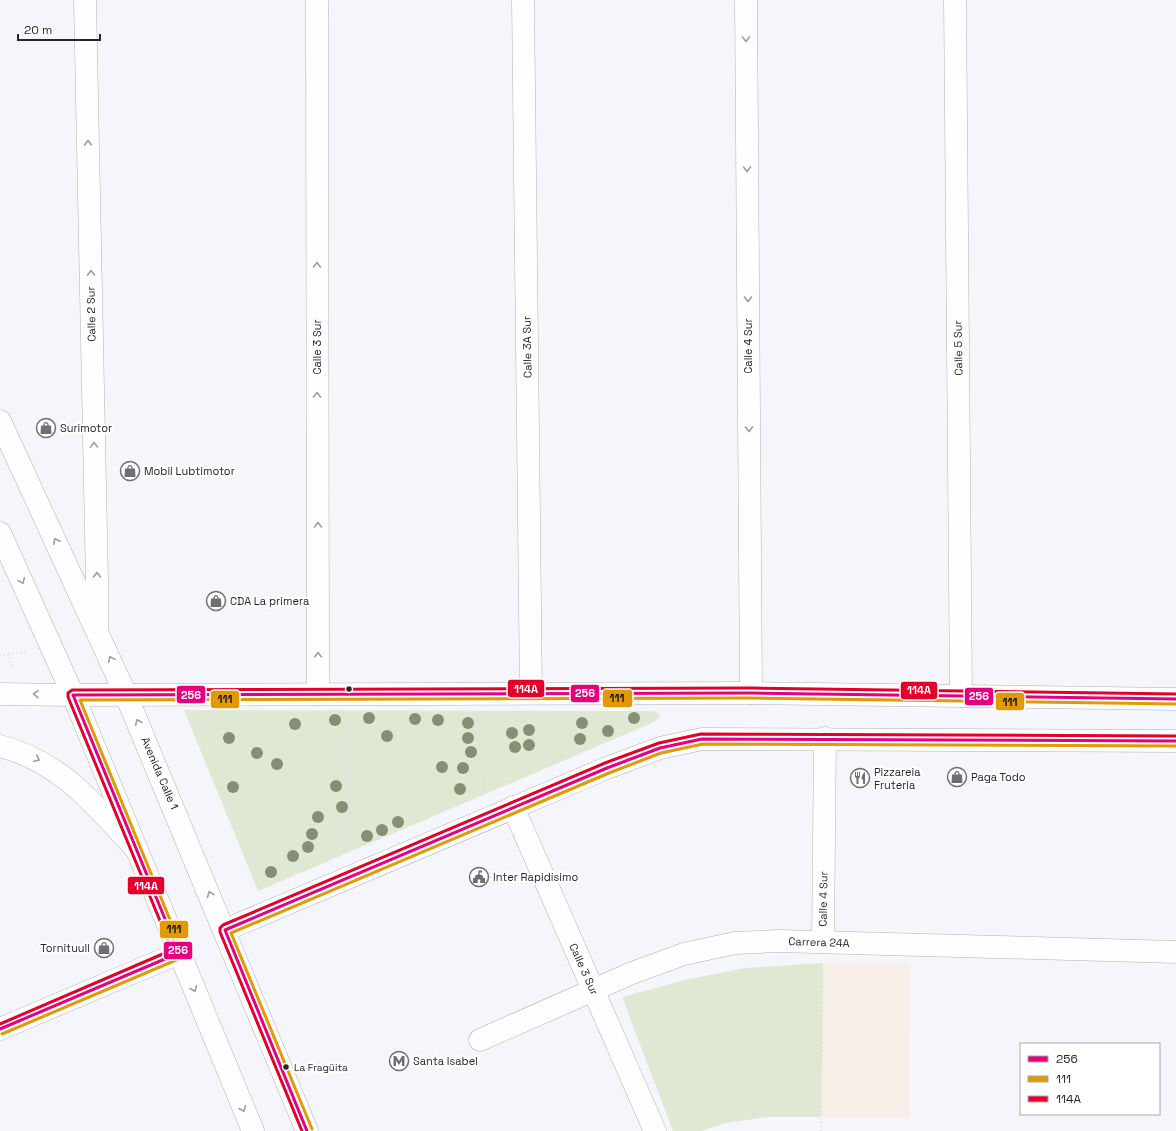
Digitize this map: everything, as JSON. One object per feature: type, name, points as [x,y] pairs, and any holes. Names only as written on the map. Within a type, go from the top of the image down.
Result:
[{"type":"street","name":"Calle 2 Sur","points":[[85,0],[97,628]]},
{"type":"street","name":"Calle 3 Sur","points":[[317,0],[318,694]]},
{"type":"street","name":"Calle 3A Sur","points":[[523,0],[531,693]]},
{"type":"street","name":"Calle 4 Sur","points":[[746,0],[750,693]]},
{"type":"street","name":"Calle 5 Sur","points":[[955,0],[961,696]]},
{"type":"street","name":"Avenida Calle 1","points":[[0,421],[97,628],[126,695],[225,930],[307,1131]]},
{"type":"street","points":[[0,533],[73,695],[253,1131]]},
{"type":"street","points":[[0,694],[750,693],[1176,699]]},
{"type":"street","points":[[225,930],[607,768],[660,748],[685,742],[724,737],[1176,741]]},
{"type":"street","name":"Calle 4 Sur","points":[[823,942],[825,738]]},
{"type":"street","points":[[0,746],[31,756],[52,768],[94,804],[137,850]]},
{"type":"street","name":"Calle 3 Sur","points":[[513,807],[655,1131]]},
{"type":"street","name":"Carrera 24A","points":[[480,1040],[632,973],[684,954],[735,943],[779,941],[1176,952]]},
{"type":"street","points":[[0,1029],[179,952]]},
{"type":"path","points":[[0,655],[27,652]]},
{"type":"path","points":[[8,654],[14,673]]},
{"type":"path","points":[[349,850],[350,711]]},
{"type":"path","points":[[476,711],[486,799]]},
{"type":"path","points":[[553,712],[564,766]]},
{"type":"path","points":[[209,721],[350,784]]},
{"type":"path","points":[[350,773],[450,809]]},
{"type":"path","name":"Calle 4 Sur","points":[[821,1131],[823,942]]},
{"type":"shaded area","points":[[823,963],[910,964],[909,1118],[821,1117]]},
{"type":"green space","points":[[184,710],[653,711],[659,713],[660,717],[652,723],[258,891]]},
{"type":"green space","points":[[823,963],[821,1117],[768,1117],[726,1123],[701,1131],[673,1131],[622,997],[689,979],[746,968]]},
{"type":"transit line","name":"114A","points":[[0,1024],[172,950],[68,697],[68,693],[72,690],[751,688],[1176,694]]},
{"type":"transit line","name":"256","points":[[0,1029],[179,953],[73,695],[751,693],[1176,699]]},
{"type":"transit line","name":"111","points":[[2,1034],[181,958],[184,954],[80,700],[751,698],[1176,704]]},
{"type":"transit line","name":"114A","points":[[302,1131],[220,932],[220,928],[223,925],[605,763],[659,743],[701,734],[1176,736]]},
{"type":"transit line","name":"256","points":[[307,1131],[225,930],[607,768],[660,748],[702,739],[1176,741]]},
{"type":"transit line","name":"111","points":[[312,1129],[231,933],[609,773],[661,753],[703,744],[1176,746]]},
{"type":"place","name":"Surimotor","points":[[46,428]]},
{"type":"place","name":"Mobil Lubtimotor","points":[[130,471]]},
{"type":"place","name":"CDA La primera","points":[[216,601]]},
{"type":"place","name":"Paga Todo","points":[[957,777]]},
{"type":"place","name":"Pizzareia Fruteria","points":[[860,778]]},
{"type":"place","name":"Inter Rapidísimo","points":[[479,877]]},
{"type":"place","name":"Tornituull","points":[[104,948]]},
{"type":"place","name":"Santa Isabel","points":[[399,1061]]},
{"type":"place","name":"La Fragüita","points":[[286,1067]]}]
